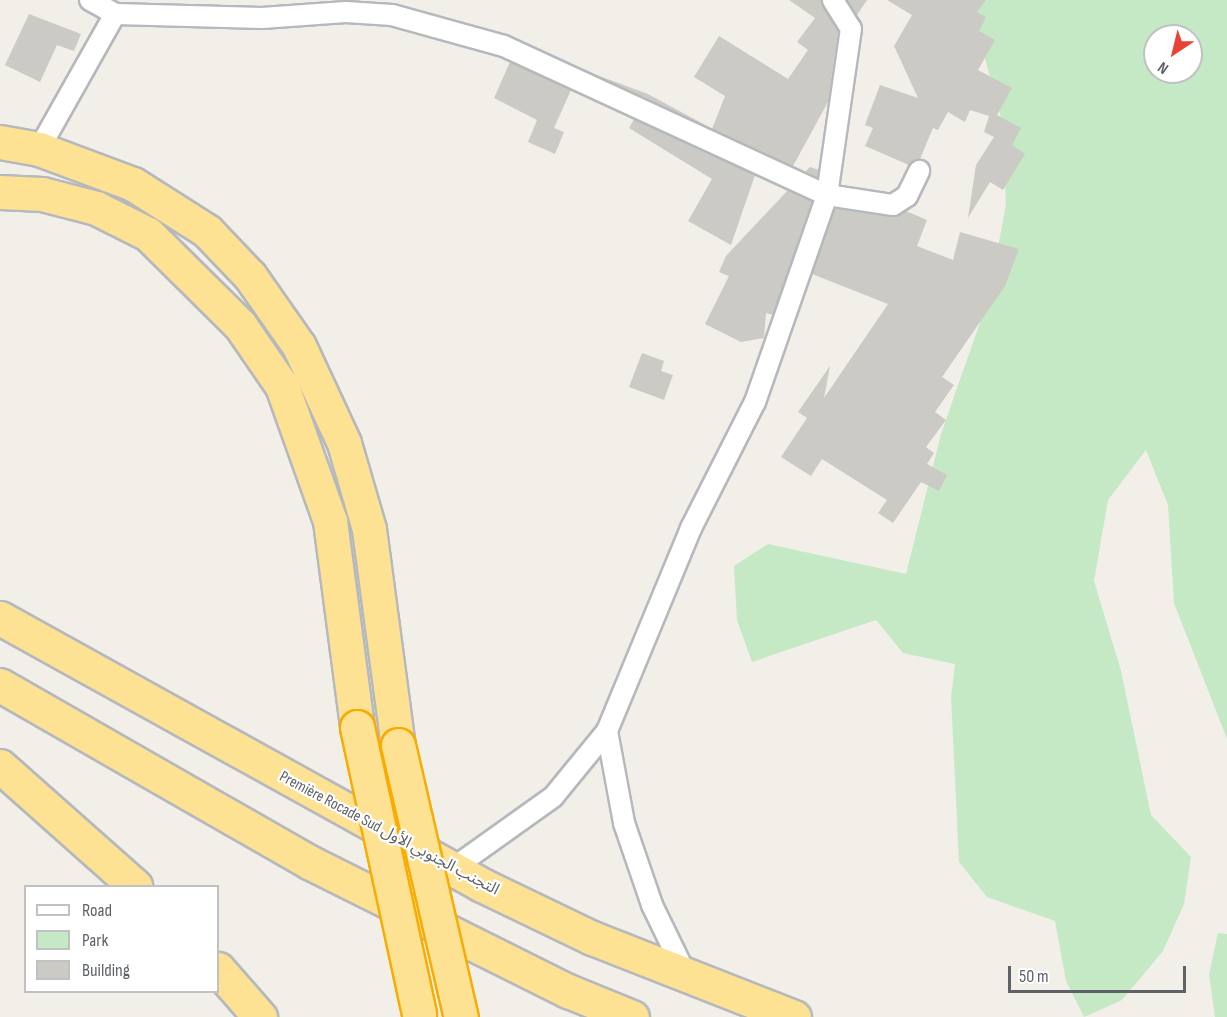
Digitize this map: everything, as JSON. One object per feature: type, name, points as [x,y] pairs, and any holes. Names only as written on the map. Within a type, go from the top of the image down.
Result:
[{"type":"highway","points":[[0,142],[39,149],[133,184],[207,231],[250,276],[299,346],[344,443],[369,529],[398,745],[461,1017]]},
{"type":"highway","points":[[0,192],[42,194],[96,208],[148,234],[240,325],[282,386],[330,521],[357,727],[419,1016]]},
{"type":"highway","points":[[0,597],[285,778]]},
{"type":"highway","name":"Première Rocade Sud التجنب الجنوبي الأول","points":[[0,618],[452,869],[592,938],[794,1017]]},
{"type":"highway","points":[[0,685],[311,863],[568,991],[632,1017]]},
{"type":"highway","points":[[0,766],[134,885]]},
{"type":"highway","points":[[219,970],[261,1017]]},
{"type":"street","points":[[90,0],[116,14],[251,18],[346,12],[392,15],[504,46],[827,195],[893,205],[908,196],[920,171]]},
{"type":"street","points":[[452,869],[553,797],[607,731],[691,528],[755,402],[827,195],[851,29],[833,0]]},
{"type":"street","points":[[39,149],[116,14]]},
{"type":"street","points":[[607,731],[624,823],[652,905],[686,975]]},
{"type":"green space","points":[[969,0],[1227,0],[1227,739],[1174,603],[1168,505],[1146,450],[1108,500],[1094,581],[1121,671],[1151,815],[1191,857],[1184,904],[1163,951],[1122,1000],[1084,1017],[1066,981],[1055,921],[987,897],[959,862],[951,697],[955,664],[903,653],[876,620],[752,662],[737,620],[734,566],[768,544],[906,574],[941,434],[989,297],[1006,204],[1002,121]]},
{"type":"green space","points":[[1218,933],[1227,934],[1227,1017],[1215,1017],[1209,974]]},
{"type":"building","points":[[789,0],[821,0],[838,32],[828,102],[793,166],[712,129],[725,96],[694,77],[719,36],[788,79],[808,50],[797,42],[815,18]]},
{"type":"building","points":[[847,0],[867,0],[857,15]]},
{"type":"building","points":[[887,0],[986,0],[977,12],[986,17],[979,31],[995,40],[978,70],[1012,88],[997,115],[1021,128],[1012,145],[1025,154],[1003,190],[990,182],[968,218],[976,165],[994,137],[984,132],[989,116],[970,110],[965,122],[948,112],[938,130],[933,128],[920,159],[909,165],[865,146],[873,128],[865,125],[880,85],[918,98],[894,46],[912,15]]},
{"type":"building","points":[[29,14],[81,34],[74,51],[57,45],[40,82],[5,65]]},
{"type":"building","points":[[510,62],[571,90],[554,128],[564,132],[555,154],[528,142],[537,120],[494,98]]},
{"type":"building","points":[[594,74],[648,94],[707,126]]},
{"type":"building","points":[[634,119],[755,175],[731,245],[688,221],[712,179],[629,128]]},
{"type":"building","points":[[810,167],[819,170],[817,177],[805,172]]},
{"type":"building","points":[[788,190],[812,201],[773,315],[766,313],[764,338],[741,342],[705,324],[729,276],[719,272],[726,256]]},
{"type":"building","points":[[835,208],[891,217],[906,211],[927,220],[917,246],[953,260],[960,232],[1019,249],[1005,286],[942,377],[954,385],[935,412],[946,420],[926,447],[934,453],[927,464],[947,475],[939,491],[921,482],[893,523],[878,513],[887,500],[822,459],[811,476],[781,457],[807,418],[798,412],[830,366],[824,398],[888,304],[812,274]]},
{"type":"building","points":[[642,353],[664,361],[661,371],[673,375],[664,400],[629,387]]}]
